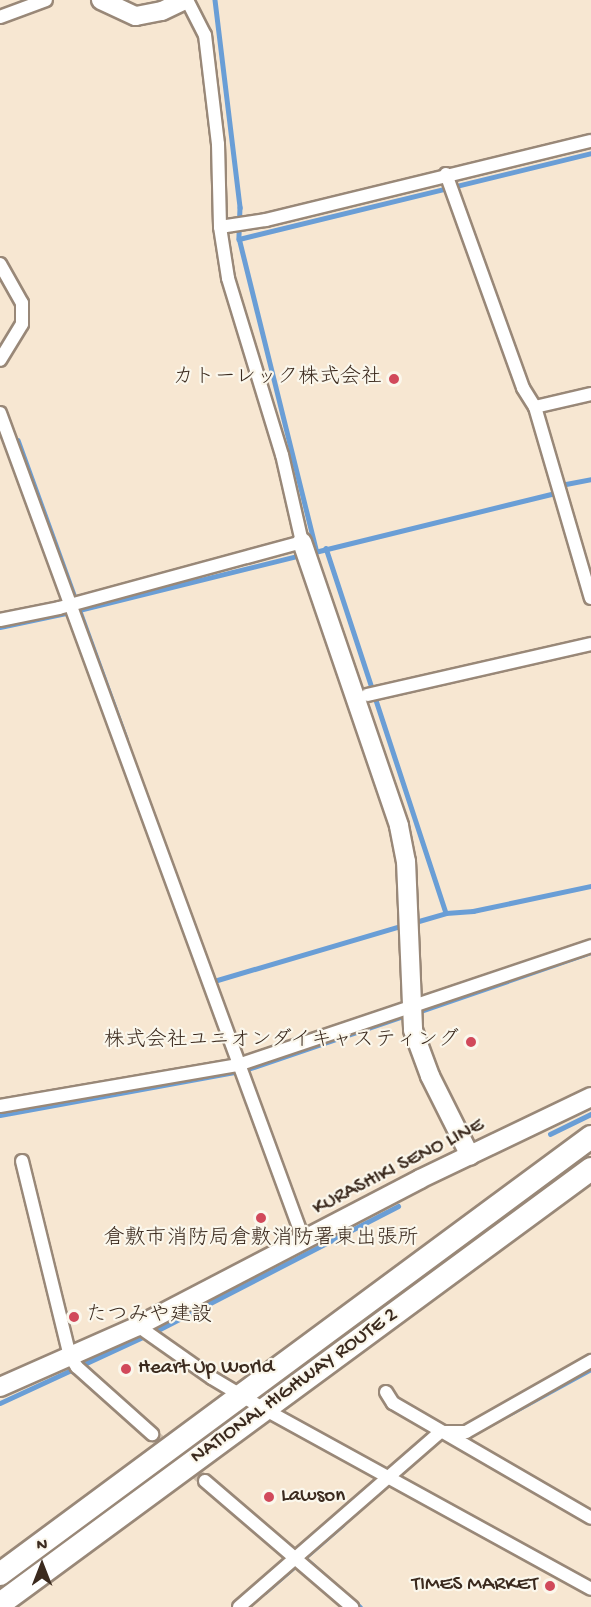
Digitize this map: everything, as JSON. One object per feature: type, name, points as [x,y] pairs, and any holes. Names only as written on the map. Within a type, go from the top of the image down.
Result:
[{"type":"highway","name":"NATIONAL HIGHWAY ROUTE 2","points":[[0,1574],[591,1137]]},
{"type":"highway","name":"NATIONAL HIGHWAY ROUTE 2","points":[[0,1604],[591,1169]]},
{"type":"street","points":[[0,16],[46,0]]},
{"type":"street","points":[[101,0],[136,16],[162,12],[186,0],[205,35],[218,144],[220,227],[228,278],[282,455],[303,542],[399,826],[406,861],[413,1030],[430,1076],[470,1156]]},
{"type":"street","points":[[220,227],[448,182],[591,141]]},
{"type":"street","points":[[448,182],[523,388],[535,406],[591,598]]},
{"type":"street","points":[[0,264],[22,303],[22,324],[0,360]]},
{"type":"street","points":[[535,406],[591,394]]},
{"type":"street","points":[[0,413],[74,605],[239,1069],[304,1241]]},
{"type":"street","points":[[0,620],[74,605],[303,542]]},
{"type":"street","points":[[371,694],[591,644]]},
{"type":"street","points":[[0,1106],[239,1069],[591,946]]},
{"type":"street","name":"KURASHIKI SENO LINE","points":[[0,1388],[76,1366],[140,1328],[304,1241],[591,1097]]},
{"type":"street","points":[[22,1161],[76,1366],[152,1434]]},
{"type":"street","points":[[140,1328],[264,1409],[591,1589]]},
{"type":"street","points":[[239,1607],[301,1562],[387,1477],[440,1432],[466,1432],[591,1361]]},
{"type":"street","points":[[386,1392],[393,1403],[440,1432],[591,1518]]},
{"type":"street","points":[[205,1481],[352,1607]]},
{"type":"waterway","points":[[215,0],[240,207],[239,239]]},
{"type":"waterway","points":[[316,551],[239,239],[591,153]]},
{"type":"waterway","points":[[18,440],[126,739]]},
{"type":"waterway","points":[[566,484],[591,479]]},
{"type":"waterway","points":[[315,552],[555,493]]},
{"type":"waterway","points":[[326,548],[446,913]]},
{"type":"waterway","points":[[79,610],[301,555]]},
{"type":"waterway","points":[[0,627],[71,612]]},
{"type":"waterway","points":[[412,923],[446,913],[473,911],[591,886]]},
{"type":"waterway","points":[[214,981],[404,925]]},
{"type":"waterway","points":[[418,1012],[591,952]]},
{"type":"waterway","points":[[0,1115],[245,1070],[407,1015]]},
{"type":"waterway","points":[[550,1134],[591,1114]]},
{"type":"waterway","points":[[0,1403],[158,1330],[398,1206]]},
{"type":"waterway","points":[[463,1439],[591,1369]]},
{"type":"waterway","points":[[265,1592],[342,1525]]},
{"type":"waterway","points":[[306,1559],[340,1589]]},
{"type":"waterway","points":[[353,1600],[360,1607]]},
{"type":"tunnel","points":[[152,1434],[205,1481]]},
{"type":"place","name":"カトーレック株式会社","points":[[394,379]]},
{"type":"place","name":"株式会社ユニオンダイキャスティング","points":[[471,1042]]},
{"type":"place","name":"倉敷市消防局倉敷消防署東出張所","points":[[261,1218]]},
{"type":"place","name":"たつみや建設","points":[[74,1317]]},
{"type":"place","name":"Heart Up World","points":[[126,1369]]},
{"type":"place","name":"Lawson","points":[[269,1497]]},
{"type":"place","name":"TIMES MARKET","points":[[550,1586]]}]
